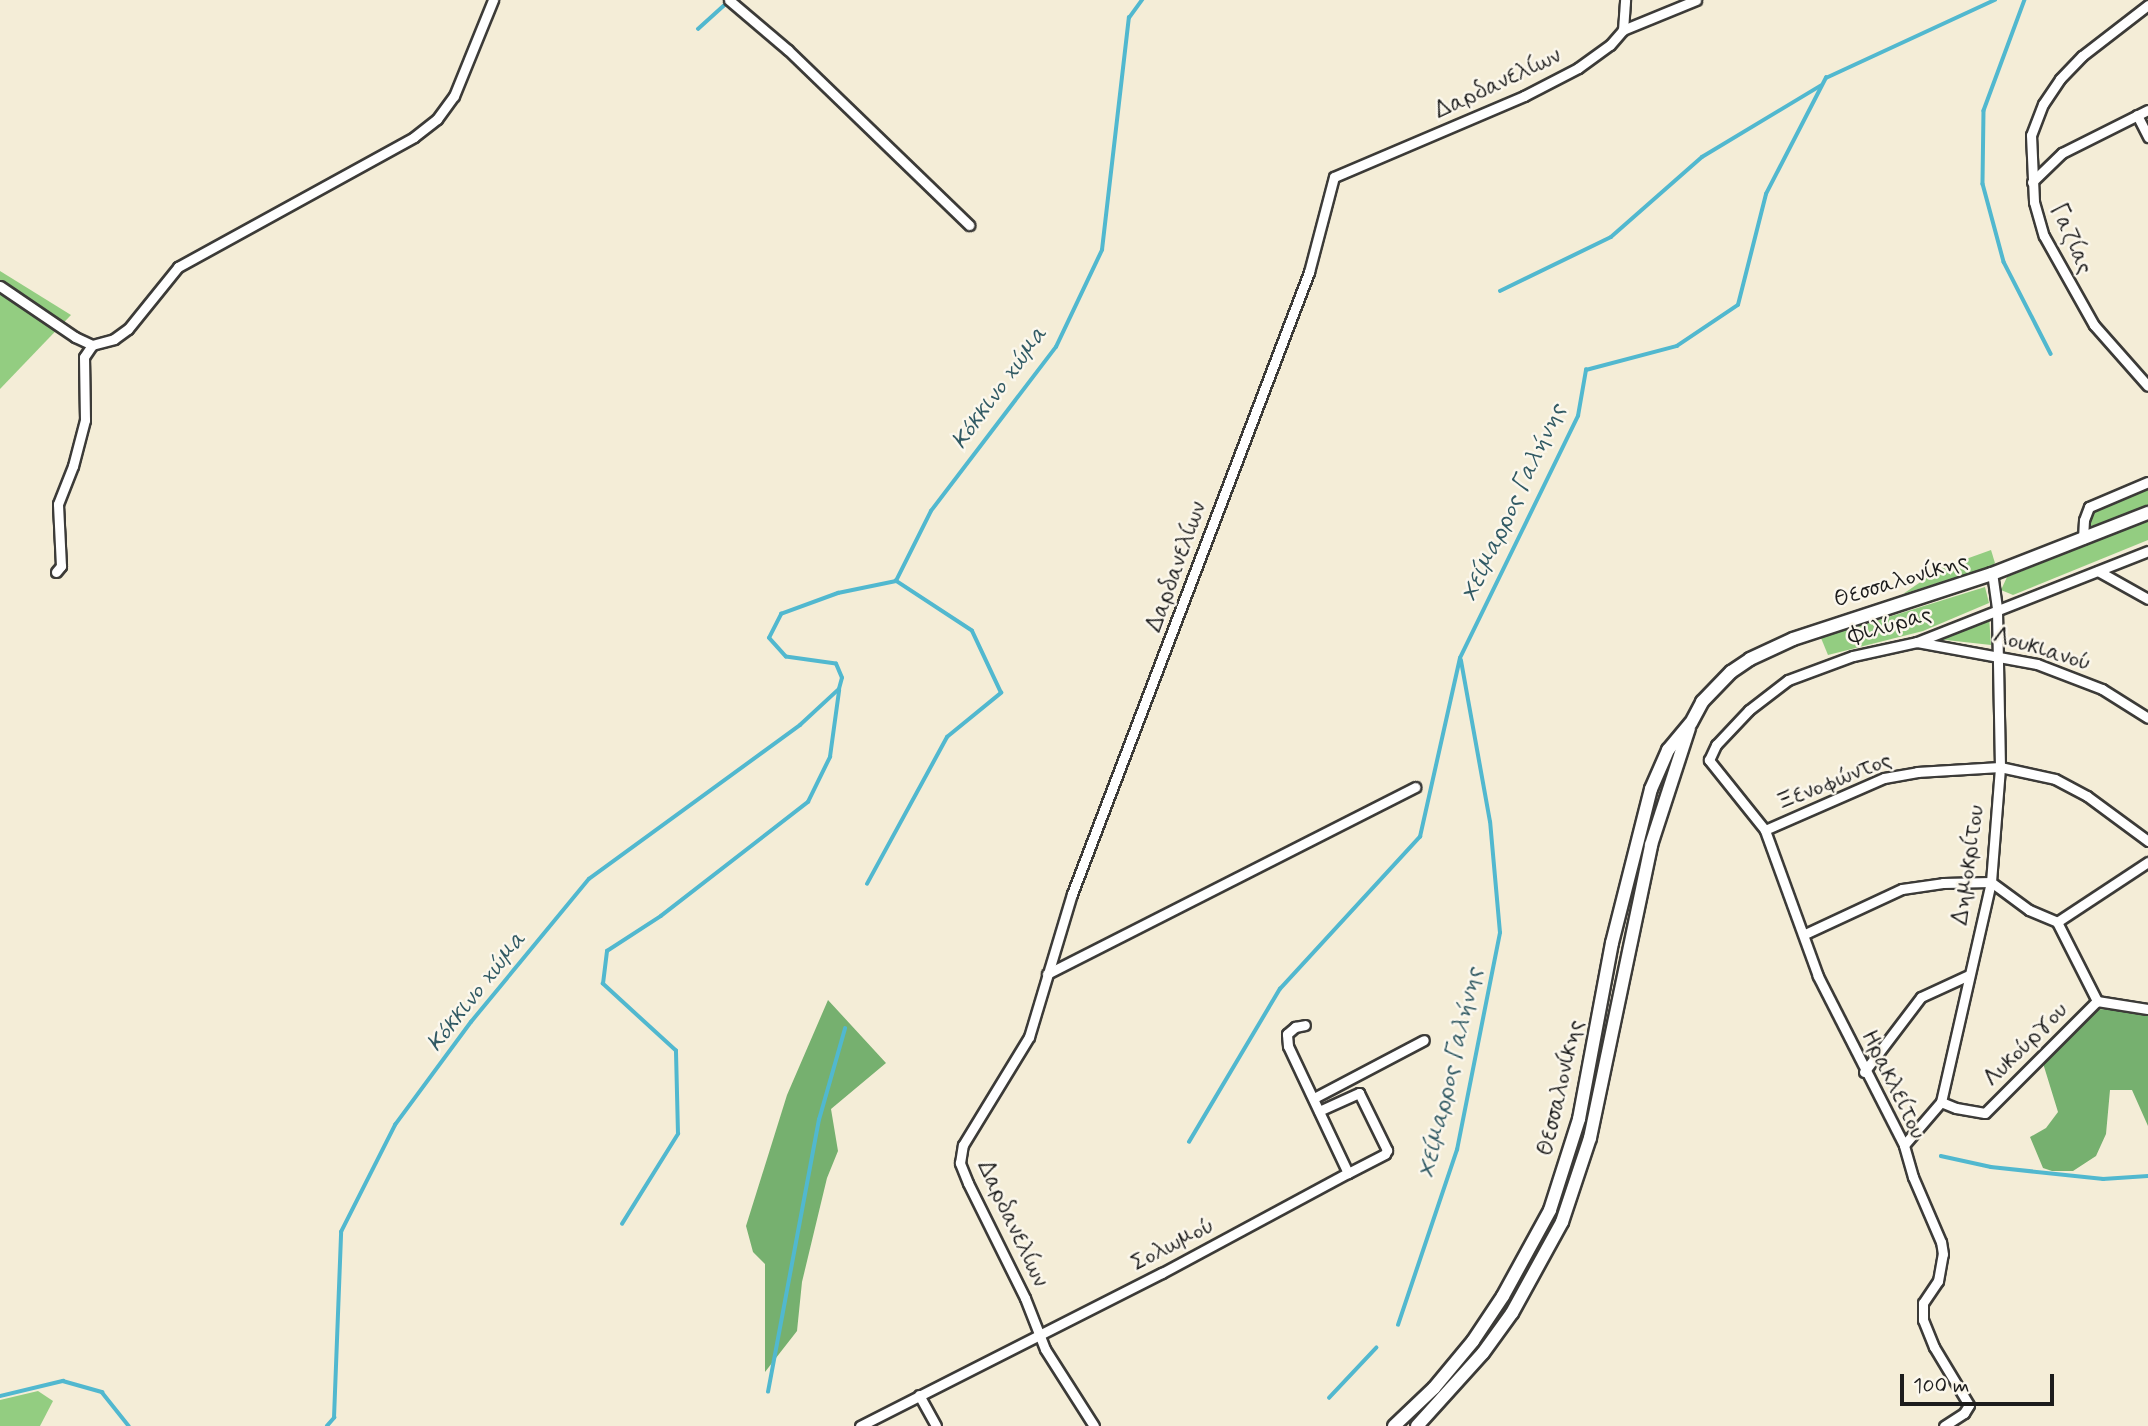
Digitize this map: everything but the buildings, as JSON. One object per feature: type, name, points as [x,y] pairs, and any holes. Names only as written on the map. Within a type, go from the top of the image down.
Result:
[{"type":"main road","name":"Θεσσαλονίκης","points":[[1394,1426],[1434,1388],[1473,1341],[1509,1286],[1550,1210],[1579,1119],[1612,943],[1651,789],[1668,750],[1716,687],[1750,659],[1815,630],[1887,610],[1992,574],[2148,513]]},
{"type":"main road","name":"Θεσσαλονίκης","points":[[1417,1426],[1474,1364],[1505,1323],[1562,1222],[1590,1138],[1651,845],[1690,723]]},
{"type":"street","points":[[0,286],[75,337],[92,345],[114,339],[128,329],[178,267],[414,137],[437,119],[454,96],[493,0]]},
{"type":"street","points":[[729,0],[788,50],[969,225]]},
{"type":"street","points":[[1623,30],[1625,0]]},
{"type":"street","name":"Δαρδανελίων","points":[[1094,1426],[1060,1376],[960,1163],[967,1138],[1029,1037],[1072,894],[1309,272],[1334,177],[1535,90],[1578,68],[1610,45],[1623,30],[1696,0]]},
{"type":"street","name":"Γαζίας","points":[[2148,5],[2082,56],[2060,79],[2043,104],[2031,135],[2032,182],[2044,236],[2094,325],[2148,386]]},
{"type":"street","points":[[2032,182],[2062,153],[2148,110]]},
{"type":"street","points":[[2137,115],[2148,137]]},
{"type":"street","points":[[56,572],[61,566],[58,504],[73,466],[85,420],[84,357],[92,345]]},
{"type":"street","points":[[2083,539],[2084,520],[2089,508],[2148,482]]},
{"type":"street","name":"Φιλύρας","points":[[1709,760],[1716,744],[1748,710],[1788,680],[1853,656],[1917,642],[1997,608],[2148,551]]},
{"type":"street","points":[[2098,571],[2148,599]]},
{"type":"street","name":"Δημοκρίτου","points":[[1904,1145],[1941,1102],[1991,882],[2000,767],[1999,654],[1992,574]]},
{"type":"street","name":"Λουκιανού","points":[[1917,642],[1999,654],[2037,664],[2102,689],[2148,718]]},
{"type":"street","name":"Ηρακλείτου","points":[[1709,760],[1765,830],[1805,934],[1818,976],[1864,1072],[1904,1145],[1942,1254],[1938,1281],[1923,1303],[1923,1320],[1934,1347],[1969,1405],[1964,1413],[1944,1426]]},
{"type":"street","name":"Ξενοφώντος","points":[[1765,830],[1884,778],[1917,772],[2000,767],[2055,779],[2087,796],[2148,841]]},
{"type":"street","points":[[1047,974],[1415,787]]},
{"type":"street","points":[[2057,922],[2148,862]]},
{"type":"street","points":[[1805,934],[1902,889],[1943,883],[1991,882],[2029,910],[2057,922],[2097,1001],[2148,1009]]},
{"type":"street","points":[[1864,1072],[1921,997],[1969,975]]},
{"type":"street","name":"Λυκούργου","points":[[1941,1102],[1956,1108],[1985,1113],[2097,1001]]},
{"type":"street","points":[[1305,1025],[1295,1027],[1287,1034],[1288,1046],[1348,1174]]},
{"type":"street","points":[[1314,1098],[1423,1041]]},
{"type":"street","name":"Σολωμού","points":[[860,1426],[1385,1154],[1387,1150],[1359,1093],[1319,1111]]},
{"type":"street","points":[[919,1395],[936,1426]]},
{"type":"green space","points":[[0,271],[71,315],[0,389]]},
{"type":"green space","points":[[2148,487],[2148,506],[2089,527],[2087,521],[2094,509]]},
{"type":"green space","points":[[2148,521],[2148,540],[2013,595],[2001,590],[2007,577]]},
{"type":"green space","points":[[1991,550],[1995,563],[1992,566],[1903,594],[1941,568]]},
{"type":"green space","points":[[1985,587],[1989,603],[1923,631],[1828,655],[1821,638]]},
{"type":"green space","points":[[1989,616],[1991,645],[1937,639]]},
{"type":"green space","points":[[828,1000],[886,1063],[831,1109],[838,1151],[827,1178],[802,1282],[797,1331],[765,1372],[765,1264],[753,1252],[746,1226],[787,1095]]},
{"type":"green space","points":[[2086,1009],[2148,1010],[2148,1126],[2132,1090],[2110,1090],[2106,1134],[2096,1156],[2073,1171],[2052,1171],[2043,1168],[2030,1137],[2046,1128],[2058,1112],[2042,1060]]},
{"type":"green space","points":[[38,1391],[53,1401],[40,1426],[0,1426],[0,1400]]},
{"type":"waterway","name":"Κόκκινο χώμα","points":[[327,1426],[334,1418],[341,1232],[395,1125],[471,1022],[589,879],[800,725],[839,689],[842,678],[836,664],[786,657],[769,638],[781,614],[838,593],[896,581],[931,511],[1056,347],[1102,250],[1129,18],[1142,0]]},
{"type":"waterway","name":"Χείμαρρος Γαλήνης","points":[[1189,1142],[1280,989],[1420,837],[1460,658],[1578,416],[1586,370],[1677,346],[1738,305],[1766,194],[1826,78],[1995,0]]},
{"type":"waterway","points":[[2025,0],[1984,111],[1983,184],[2004,262],[2051,354]]},
{"type":"waterway","name":"Κόκκινο χώμα","points":[[698,29],[728,2]]},
{"type":"waterway","points":[[1500,291],[1611,237],[1702,157],[1820,86]]},
{"type":"waterway","name":"Κόκκινο χώμα","points":[[867,884],[947,737],[1001,693],[972,631],[896,581]]},
{"type":"waterway","name":"Χείμαρρος Γαλήνης","points":[[1398,1325],[1457,1150],[1500,933],[1490,822],[1461,661]]},
{"type":"waterway","name":"Κόκκινο χώμα","points":[[622,1224],[678,1134],[676,1051],[603,984],[607,951],[661,916],[808,802],[830,757],[839,691]]},
{"type":"waterway","name":"Κόκκινο χώμα","points":[[768,1392],[819,1120],[845,1029]]},
{"type":"waterway","points":[[1941,1156],[1991,1167],[2103,1179],[2148,1176]]},
{"type":"waterway","points":[[1329,1398],[1376,1348]]},
{"type":"waterway","name":"Κόκκινο χώμα","points":[[0,1396],[63,1381],[102,1392],[129,1426]]}]
